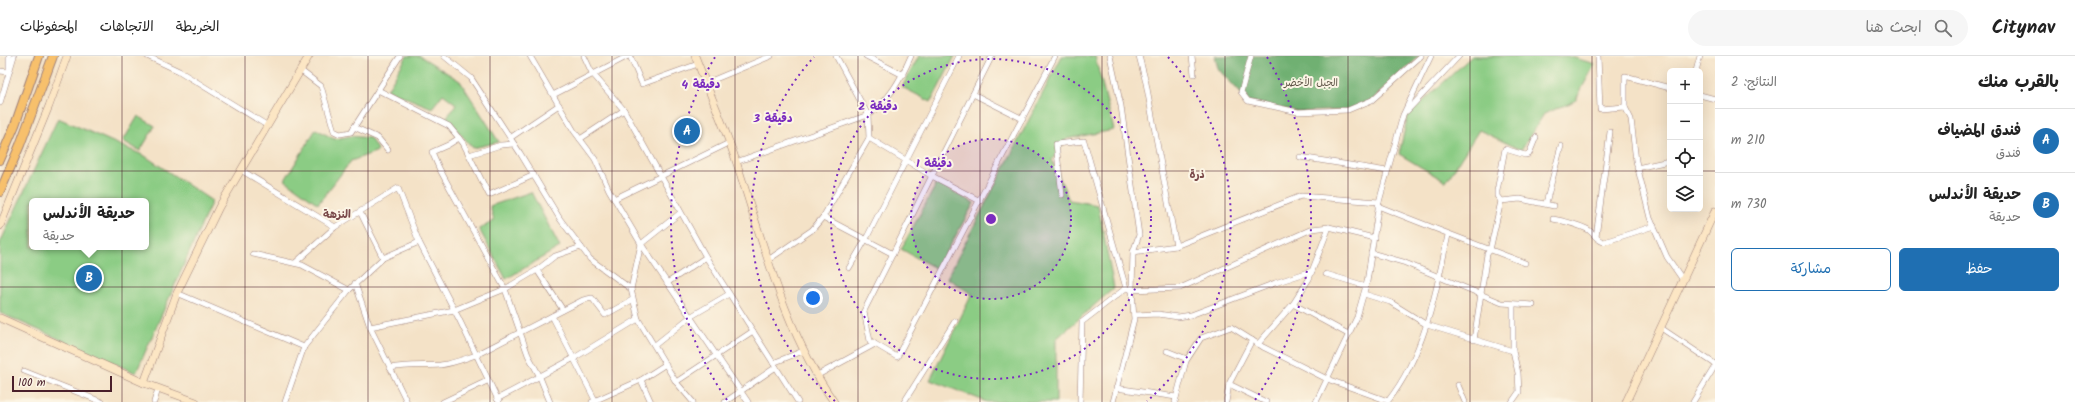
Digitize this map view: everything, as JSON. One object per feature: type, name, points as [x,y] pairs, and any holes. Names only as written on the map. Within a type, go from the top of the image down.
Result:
[{"type":"main road","points":[[0,160],[15,126],[39,56]]},
{"type":"main road","points":[[0,192],[20,145],[53,56]]},
{"type":"street","points":[[8,72],[9,56]]},
{"type":"street","points":[[0,103],[14,56]]},
{"type":"street","points":[[60,74],[61,56]]},
{"type":"street","points":[[0,226],[36,140],[67,56]]},
{"type":"street","points":[[147,56],[179,71],[268,126]]},
{"type":"street","points":[[144,383],[177,292],[219,207],[309,56]]},
{"type":"street","points":[[300,70],[321,86],[334,131],[340,134],[351,132],[400,56]]},
{"type":"street","points":[[444,56],[471,78],[534,175],[560,219],[590,259],[631,289]]},
{"type":"street","points":[[530,56],[580,139],[595,159],[614,199],[641,244],[748,402]]},
{"type":"street","points":[[584,56],[592,73],[624,110],[661,174],[680,213],[706,257],[798,402]]},
{"type":"street","points":[[553,95],[592,73],[629,56],[642,84],[698,64]]},
{"type":"street","points":[[696,56],[736,162],[768,260],[803,351],[816,376],[834,402]]},
{"type":"street","points":[[706,83],[771,56]]},
{"type":"street","points":[[768,260],[812,230],[823,217],[869,138],[868,115],[836,56]]},
{"type":"street","points":[[866,56],[903,75]]},
{"type":"street","points":[[736,162],[868,115],[880,107],[903,75],[911,56]]},
{"type":"street","points":[[849,268],[866,240],[959,56]]},
{"type":"street","points":[[992,56],[864,311],[870,341],[897,357],[1023,120],[1055,56]]},
{"type":"street","points":[[1110,56],[1121,106],[1139,235],[1133,252],[1132,290],[1134,315],[1113,402]]},
{"type":"street","points":[[1139,56],[1146,83],[1176,246]]},
{"type":"street","points":[[1192,56],[1194,74]]},
{"type":"street","points":[[1251,56],[1241,92],[1248,101],[1298,112],[1348,110],[1372,100],[1420,56]]},
{"type":"street","points":[[1316,402],[1357,317],[1366,286],[1379,204],[1403,114],[1431,56]]},
{"type":"street","points":[[1403,114],[1459,56]]},
{"type":"street","points":[[1598,56],[1600,109],[1626,107]]},
{"type":"street","points":[[1697,68],[1700,56]]},
{"type":"street","points":[[0,71],[8,72]]},
{"type":"street","points":[[1667,87],[1625,76],[1626,107],[1632,119],[1637,168],[1654,226],[1667,257],[1683,280]]},
{"type":"street","points":[[378,90],[449,126],[459,138],[469,155],[489,195],[534,175]]},
{"type":"street","points":[[972,94],[1023,120]]},
{"type":"street","points":[[1703,96],[1715,99]]},
{"type":"street","points":[[510,138],[559,105]]},
{"type":"street","points":[[580,139],[624,110]]},
{"type":"street","points":[[354,127],[378,138],[388,150]]},
{"type":"street","points":[[1596,237],[1610,132]]},
{"type":"street","points":[[1501,201],[1497,196],[1496,191],[1505,149],[1525,156],[1530,154],[1536,137]]},
{"type":"street","points":[[459,138],[432,152],[439,168],[505,289],[528,355],[539,375],[550,402]]},
{"type":"street","points":[[869,138],[932,176],[980,201]]},
{"type":"street","points":[[1062,195],[1056,144],[1084,141],[1126,288]]},
{"type":"street","points":[[614,199],[661,174],[729,143]]},
{"type":"street","points":[[469,155],[501,145],[514,144]]},
{"type":"street","points":[[1546,203],[1561,146]]},
{"type":"street","points":[[1300,158],[1387,171]]},
{"type":"street","points":[[1637,168],[1667,161]]},
{"type":"street","points":[[241,170],[335,227]]},
{"type":"street","points":[[295,263],[335,227],[398,188],[419,242],[454,310],[487,381],[498,400],[539,375],[574,358],[638,319]]},
{"type":"street","points":[[1133,252],[1176,246],[1301,196],[1379,204],[1431,226],[1448,235],[1525,263]]},
{"type":"street","points":[[1501,201],[1520,199],[1546,203],[1554,206]]},
{"type":"street","points":[[1474,340],[1482,296],[1487,254],[1490,250],[1501,201]]},
{"type":"street","points":[[1626,402],[1715,211]]},
{"type":"street","points":[[360,212],[383,258]]},
{"type":"street","points":[[680,213],[641,244],[631,289],[632,300],[638,319],[676,382],[693,402]]},
{"type":"street","points":[[823,217],[893,254]]},
{"type":"street","points":[[1552,219],[1571,223],[1588,230],[1599,242],[1604,242],[1654,226]]},
{"type":"street","points":[[1126,288],[1132,290],[1180,288],[1312,229],[1329,227],[1374,238]]},
{"type":"street","points":[[1258,344],[1293,304],[1312,271],[1329,227]]},
{"type":"street","points":[[1116,388],[1176,400],[1187,359],[1201,338],[1231,327],[1258,344],[1327,379],[1388,401],[1401,385],[1431,315],[1448,235]]},
{"type":"street","points":[[285,402],[304,347],[349,290],[383,258],[419,242]]},
{"type":"street","points":[[370,328],[454,310],[505,289],[537,270],[555,256],[581,247]]},
{"type":"street","points":[[1372,253],[1404,262],[1482,296],[1502,303],[1534,305]]},
{"type":"street","points":[[253,254],[295,263],[349,290]]},
{"type":"street","points":[[667,283],[706,257]]},
{"type":"street","points":[[537,270],[563,310]]},
{"type":"street","points":[[1134,315],[1158,314],[1178,317],[1191,315],[1275,283],[1312,271]]},
{"type":"street","points":[[1326,274],[1366,286]]},
{"type":"street","points":[[355,283],[370,328],[407,402]]},
{"type":"street","points":[[1080,402],[1082,322],[1126,288]]},
{"type":"street","points":[[177,292],[304,347]]},
{"type":"street","points":[[655,345],[690,317],[729,294]]},
{"type":"street","points":[[1364,294],[1390,302],[1427,324],[1513,351]]},
{"type":"street","points":[[390,368],[408,364],[440,365],[457,362],[476,355],[519,331],[583,300],[592,298],[605,315],[632,300]]},
{"type":"street","points":[[1293,304],[1348,334]]},
{"type":"street","points":[[1512,402],[1519,392],[1518,373],[1513,351],[1513,304]]},
{"type":"street","points":[[552,316],[595,402],[641,380],[666,364]]},
{"type":"street","points":[[0,318],[144,383],[196,402]]},
{"type":"street","points":[[904,402],[955,322]]},
{"type":"street","points":[[1661,328],[1715,365],[1693,402]]},
{"type":"street","points":[[676,382],[753,331]]},
{"type":"street","points":[[1226,402],[1229,384],[1252,340]]},
{"type":"street","points":[[816,376],[875,344]]},
{"type":"street","points":[[725,402],[774,365],[803,351]]},
{"type":"street","points":[[1167,351],[1187,359]]},
{"type":"street","points":[[24,370],[102,402]]},
{"type":"street","points":[[641,380],[650,402]]},
{"type":"street","points":[[443,402],[487,381]]},
{"type":"street","points":[[1229,384],[1266,402]]},
{"type":"street","points":[[1458,385],[1465,402]]},
{"type":"street","points":[[154,402],[158,389]]},
{"type":"green space","points":[[407,56],[420,56],[460,81],[499,142],[473,148],[446,118],[456,104],[443,94],[432,108],[387,90]]},
{"type":"green space","points":[[919,56],[955,56],[931,102],[902,87]]},
{"type":"green space","points":[[1062,56],[1095,56],[1114,130],[1066,139],[1052,160],[1069,200],[1098,205],[1114,288],[1056,339],[1056,402],[987,402],[930,380],[972,294],[947,278]]},
{"type":"green space","name":"الجبل الأخضر","points":[[1215,56],[1420,56],[1372,100],[1348,110],[1298,112],[1248,101],[1218,69]]},
{"type":"green space","points":[[1472,56],[1568,56],[1595,64],[1575,101],[1544,114],[1521,150],[1479,130],[1446,182],[1399,154],[1408,115]]},
{"type":"green space","points":[[138,116],[155,126],[140,151],[123,141]]},
{"type":"green space","points":[[58,118],[145,156],[212,201],[136,373],[0,313],[0,243]]},
{"type":"green space","points":[[316,129],[334,139],[351,136],[370,138],[378,151],[351,161],[318,204],[285,180]]},
{"type":"green space","points":[[937,183],[974,203],[937,269],[901,249]]},
{"type":"green space","points":[[531,192],[560,247],[506,279],[479,229],[494,221],[490,206]]},
{"type":"place","name":"فندق المضياف","points":[[687,131]]},
{"type":"place","name":"حديقة الأندلس","points":[[89,278]]},
{"type":"district","name":"ذرة","points":[[1197,175]]},
{"type":"district","name":"النزهة","points":[[337,215]]}]
